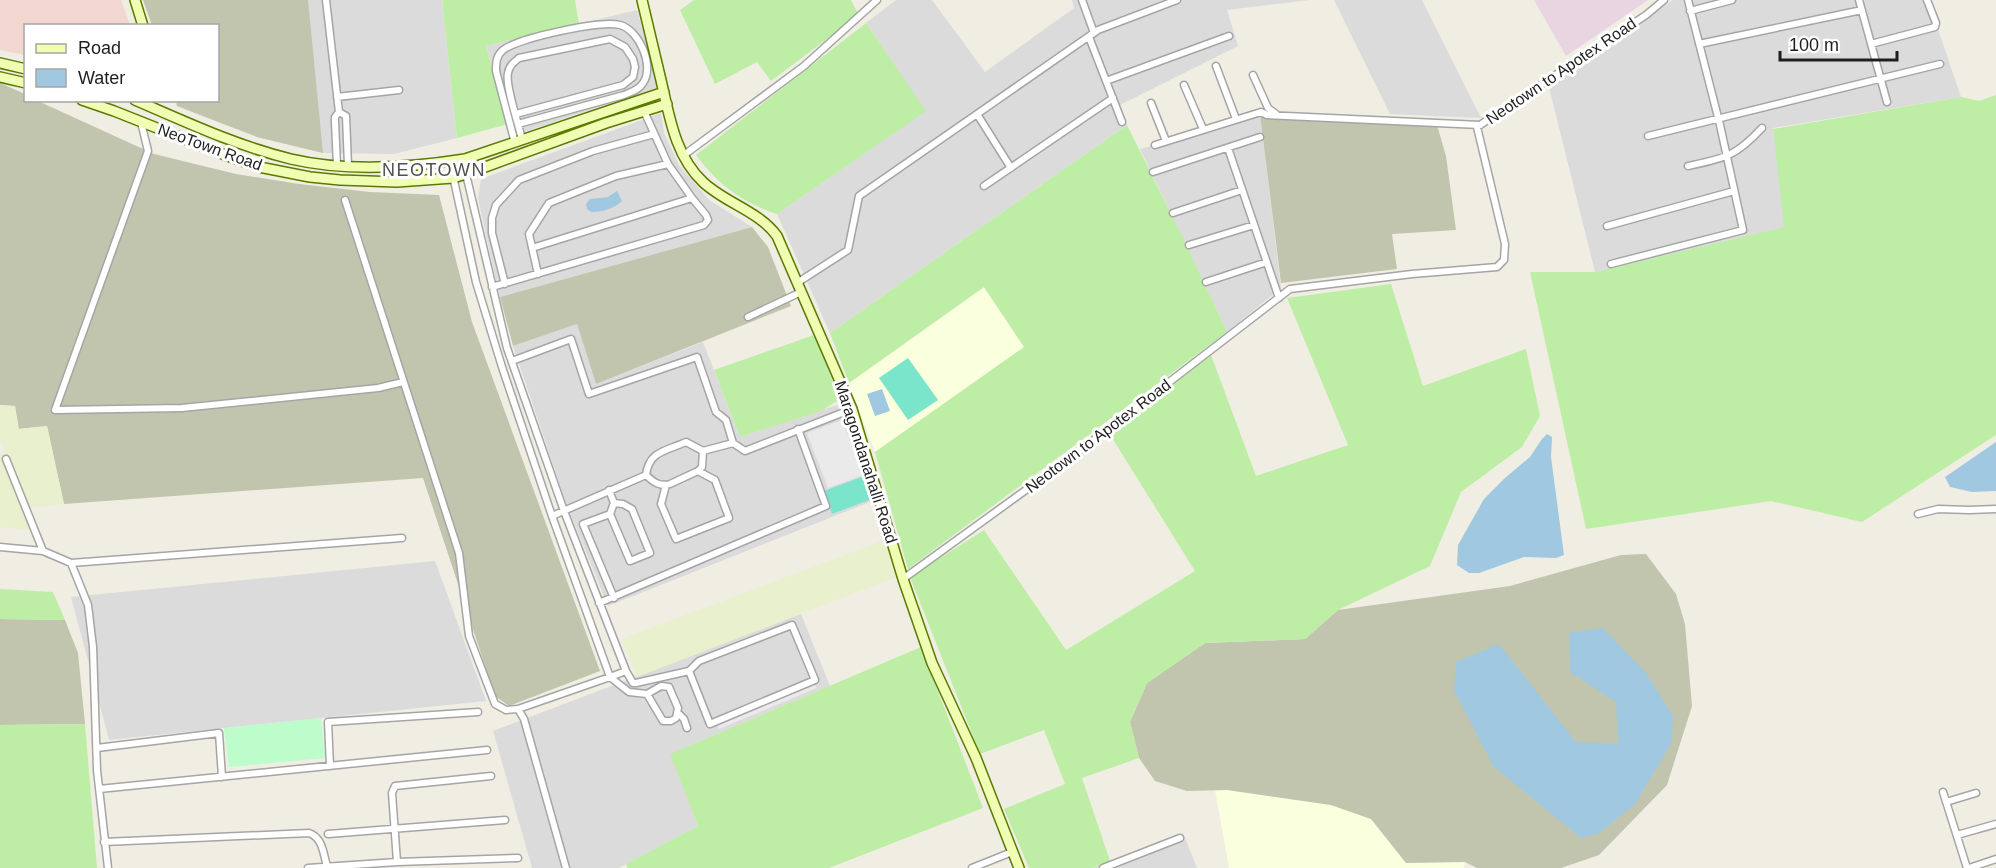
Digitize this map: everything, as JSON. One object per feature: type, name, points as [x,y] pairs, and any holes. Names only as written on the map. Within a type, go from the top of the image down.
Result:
[{"type":"street","points":[[135,0],[142,24]]},
{"type":"street","points":[[326,0],[339,112],[334,122],[337,166]]},
{"type":"street","name":"Maragondanahalli Road","points":[[642,0],[674,133],[684,155],[698,177],[714,192],[769,225],[777,236],[852,409],[903,579],[932,663],[976,758],[1019,868]]},
{"type":"street","points":[[684,155],[804,66],[877,0]]},
{"type":"street","points":[[1082,0],[1106,81],[1122,122]]},
{"type":"street","points":[[748,317],[799,288],[848,250],[859,196],[1092,35],[1177,0]]},
{"type":"street","name":"Neotown to Apotex Road","points":[[903,579],[1082,450],[1290,289],[1412,274],[1497,267],[1504,260],[1505,244],[1479,126],[1646,15],[1664,0]]},
{"type":"street","points":[[1611,264],[1743,230],[1688,0]]},
{"type":"street","points":[[1690,10],[1732,0]]},
{"type":"street","points":[[1859,0],[1887,102]]},
{"type":"street","points":[[1871,44],[1935,27],[1936,23],[1927,0]]},
{"type":"street","points":[[1699,44],[1862,10]]},
{"type":"street","points":[[518,124],[624,95],[637,89],[646,76],[647,68],[644,51],[632,32],[621,25],[609,23],[565,30],[512,44],[501,52],[496,61],[496,71],[518,141]]},
{"type":"street","points":[[1106,81],[1229,36]]},
{"type":"street","points":[[516,114],[623,86],[633,77],[633,59],[625,47],[610,39],[519,58],[511,66],[507,75],[518,124],[518,141]]},
{"type":"street","points":[[0,63],[24,69]]},
{"type":"street","points":[[1648,136],[1940,64]]},
{"type":"street","points":[[1216,66],[1236,119]]},
{"type":"street","points":[[1253,75],[1268,108],[1276,115]]},
{"type":"street","points":[[0,77],[24,83]]},
{"type":"street","points":[[1184,85],[1203,129]]},
{"type":"street","points":[[337,97],[399,90]]},
{"type":"street","name":"NeoTown Road","points":[[152,104],[241,143],[291,159],[337,166],[377,167],[465,159],[664,93]]},
{"type":"street","points":[[984,186],[1113,98]]},
{"type":"street","name":"NeoTown Road","points":[[87,102],[259,167],[310,177],[398,182],[453,178],[648,113],[667,104]]},
{"type":"street","points":[[1151,103],[1166,141]]},
{"type":"street","points":[[152,104],[141,122],[148,152],[56,410],[182,408],[378,388],[403,382]]},
{"type":"street","points":[[339,112],[346,116],[348,166]]},
{"type":"street","points":[[1155,145],[1261,112],[1276,115],[1479,126]]},
{"type":"street","points":[[492,287],[704,225],[708,220],[706,215],[669,164],[654,134],[648,113]]},
{"type":"street","points":[[977,114],[1011,168]]},
{"type":"street","points":[[1688,166],[1727,158],[1744,147],[1762,128]]},
{"type":"street","points":[[503,284],[492,232],[492,218],[496,205],[519,180],[552,165],[593,151],[654,134]]},
{"type":"street","points":[[1153,172],[1260,137]]},
{"type":"street","points":[[1228,148],[1279,298]]},
{"type":"street","points":[[465,159],[466,174],[492,287],[512,361],[564,511],[626,671],[633,682],[689,671],[699,661],[792,625],[815,680],[710,724],[689,671]]},
{"type":"street","points":[[450,162],[476,282],[502,367],[552,516],[610,676],[629,692],[647,694],[661,687],[669,687],[678,708],[676,718],[663,721],[647,694]]},
{"type":"street","points":[[538,274],[529,234],[549,203],[616,176],[669,164]]},
{"type":"street","points":[[1173,213],[1242,190]]},
{"type":"street","points":[[1607,226],[1734,191]]},
{"type":"street","points":[[532,248],[692,198]]},
{"type":"street","points":[[345,200],[459,553],[470,636],[495,704],[506,710],[518,709],[626,671]]},
{"type":"street","points":[[1189,244],[1254,225]]},
{"type":"street","points":[[1206,282],[1267,262]]},
{"type":"street","points":[[512,361],[571,339],[589,394],[697,357],[716,412],[726,420],[733,443],[745,451],[852,409]]},
{"type":"street","points":[[599,603],[826,506],[798,429]]},
{"type":"street","points":[[704,451],[702,467],[698,471],[666,485],[654,483],[646,475],[647,463],[655,455],[686,442],[704,451],[733,443]]},
{"type":"street","points":[[6,459],[43,551]]},
{"type":"street","points":[[666,485],[661,504],[676,539],[729,518],[715,480],[698,471]]},
{"type":"street","points":[[552,516],[646,475]]},
{"type":"street","points":[[609,490],[614,503],[610,514],[630,561],[650,553],[632,509],[623,504],[614,503]]},
{"type":"street","points":[[1918,514],[1938,509],[1996,509]]},
{"type":"street","points":[[610,514],[583,525],[614,598]]},
{"type":"street","points":[[0,547],[43,551],[71,563],[402,538]]},
{"type":"street","points":[[71,563],[88,605],[93,647],[99,789],[108,868]]},
{"type":"street","points":[[518,709],[524,719],[566,868]]},
{"type":"street","points":[[330,766],[328,722],[478,712]]},
{"type":"street","points":[[678,713],[684,718],[687,728]]},
{"type":"street","points":[[97,748],[219,733],[222,777]]},
{"type":"street","points":[[99,789],[487,750]]},
{"type":"street","points":[[397,862],[392,793],[394,786],[491,776]]},
{"type":"street","points":[[1943,792],[1968,868],[1996,859]]},
{"type":"street","points":[[1946,802],[1976,793]]},
{"type":"street","points":[[328,834],[505,820]]},
{"type":"street","points":[[1957,835],[1996,824]]},
{"type":"street","points":[[104,842],[309,832],[318,837],[327,866]]},
{"type":"street","points":[[1103,868],[1180,838]]},
{"type":"street","points":[[972,868],[1012,852]]},
{"type":"street","points":[[308,868],[518,858]]},
{"type":"shaded area","points":[[0,0],[121,0],[130,24],[24,24],[24,55],[0,50]]},
{"type":"shaded area","points":[[143,0],[442,0],[457,138],[394,154],[323,153],[257,137],[177,106],[176,102],[219,102],[219,24],[152,24]]},
{"type":"shaded area","points":[[143,0],[308,0],[323,153],[257,137],[177,106],[176,102],[219,102],[219,24],[152,24]]},
{"type":"shaded area","points":[[896,0],[932,0],[985,72],[1074,8],[1072,0],[1310,0],[1227,10],[1238,46],[1120,105],[1127,125],[830,333],[777,214],[925,111],[866,23]]},
{"type":"shaded area","points":[[1334,0],[1422,0],[1481,118],[1390,114]]},
{"type":"shaded area","points":[[1534,0],[1648,0],[1566,56]]},
{"type":"shaded area","points":[[1673,0],[1928,0],[1961,97],[1773,128],[1785,227],[1595,272],[1549,87]]},
{"type":"shaded area","points":[[637,10],[659,87],[512,136],[486,46]]},
{"type":"shaded area","points":[[0,83],[24,94],[24,102],[40,102],[154,154],[236,174],[299,184],[370,192],[439,195],[472,322],[600,671],[509,706],[495,696],[423,478],[64,504],[47,426],[18,429],[15,406],[0,405]]},
{"type":"shaded area","points":[[661,113],[664,133],[679,165],[709,200],[752,227],[500,297],[478,199],[481,179]]},
{"type":"shaded area","points":[[1260,115],[1281,288],[1227,332],[1140,149]]},
{"type":"shaded area","points":[[1260,115],[1279,119],[1437,125],[1446,156],[1456,230],[1392,234],[1397,269],[1281,283]]},
{"type":"shaded area","points":[[752,227],[768,247],[791,306],[596,384],[577,324],[513,346],[500,297]]},
{"type":"shaded area","points":[[984,287],[1025,348],[875,452],[849,383]]},
{"type":"shaded area","points":[[577,324],[596,384],[703,342],[740,437],[837,405],[859,455],[875,500],[608,606],[566,503],[513,346]]},
{"type":"shaded area","points":[[0,405],[15,406],[19,429],[47,426],[64,504],[21,508],[29,530],[0,527],[0,455],[4,455],[3,443],[0,442]]},
{"type":"shaded area","points":[[842,420],[863,475],[828,488],[807,433]]},
{"type":"shaded area","points":[[885,540],[896,577],[637,677],[622,639]]},
{"type":"shaded area","points":[[1646,554],[1676,594],[1685,624],[1692,706],[1667,785],[1599,855],[1561,868],[1477,868],[1465,862],[1406,863],[1371,819],[1331,805],[1227,790],[1187,791],[1155,781],[1139,758],[1130,722],[1147,683],[1205,643],[1305,639],[1338,610],[1510,586],[1621,555]]},
{"type":"shaded area","points":[[435,561],[486,701],[109,740],[71,597]]},
{"type":"shaded area","points":[[801,614],[830,686],[671,754],[698,826],[619,868],[532,868],[493,731]]},
{"type":"shaded area","points":[[0,619],[65,620],[78,653],[85,724],[0,725]]},
{"type":"shaded area","points":[[814,683],[817,688],[719,729],[717,724]]},
{"type":"shaded area","points":[[1215,790],[1331,805],[1371,819],[1406,863],[1465,862],[1464,868],[1229,868]]},
{"type":"shaded area","points":[[1183,833],[1197,868],[1093,868]]},
{"type":"green space","points":[[442,0],[575,0],[579,24],[486,46],[508,124],[457,138]]},
{"type":"green space","points":[[694,0],[851,0],[859,15],[771,81],[757,62],[715,84],[680,10]]},
{"type":"green space","points":[[866,23],[926,111],[777,214],[742,198],[722,184],[696,155]]},
{"type":"green space","points":[[1996,95],[1996,435],[1862,522],[1771,501],[1586,529],[1530,272],[1595,272],[1784,227],[1773,129],[1961,97],[1979,101]]},
{"type":"green space","points":[[1127,125],[1227,332],[908,569],[875,452],[1024,347],[984,287],[849,383],[830,333]]},
{"type":"green space","points":[[1391,284],[1423,386],[1526,349],[1540,416],[1522,447],[1461,492],[1430,566],[1338,610],[1305,639],[1205,643],[1147,683],[1130,722],[1139,758],[1082,778],[1110,861],[1093,868],[1029,868],[1004,809],[1065,784],[1044,730],[980,754],[910,577],[984,530],[1066,650],[1195,571],[1109,433],[1211,355],[1256,476],[1348,445],[1287,298]]},
{"type":"green space","points":[[814,335],[840,399],[821,411],[740,437],[714,370]]},
{"type":"green space","points":[[908,358],[938,400],[908,420],[879,378]]},
{"type":"green space","points":[[864,476],[872,499],[832,514],[824,491]]},
{"type":"green space","points":[[0,589],[53,592],[65,620],[0,619]]},
{"type":"green space","points":[[921,647],[983,808],[829,868],[627,868],[626,864],[698,826],[670,754]]},
{"type":"green space","points":[[321,718],[325,758],[229,767],[224,728]]},
{"type":"green space","points":[[85,724],[97,868],[0,868],[0,725]]},
{"type":"water","points":[[617,191],[622,201],[615,206],[608,210],[595,212],[587,209],[586,204],[590,199],[608,197]]},
{"type":"water","points":[[882,389],[890,411],[875,416],[867,394]]},
{"type":"water","points":[[1547,434],[1552,437],[1551,457],[1564,555],[1556,558],[1524,557],[1479,573],[1469,573],[1457,565],[1458,545],[1484,499],[1530,457]]},
{"type":"water","points":[[1996,442],[1996,491],[1972,492],[1950,487],[1945,477]]},
{"type":"water","points":[[1603,628],[1646,673],[1673,716],[1672,742],[1635,804],[1599,833],[1581,838],[1493,766],[1454,690],[1456,662],[1499,644],[1576,742],[1618,744],[1616,702],[1570,672],[1569,633]]},
{"type":"district","name":"NEOTOWN","points":[[434,170]]}]
